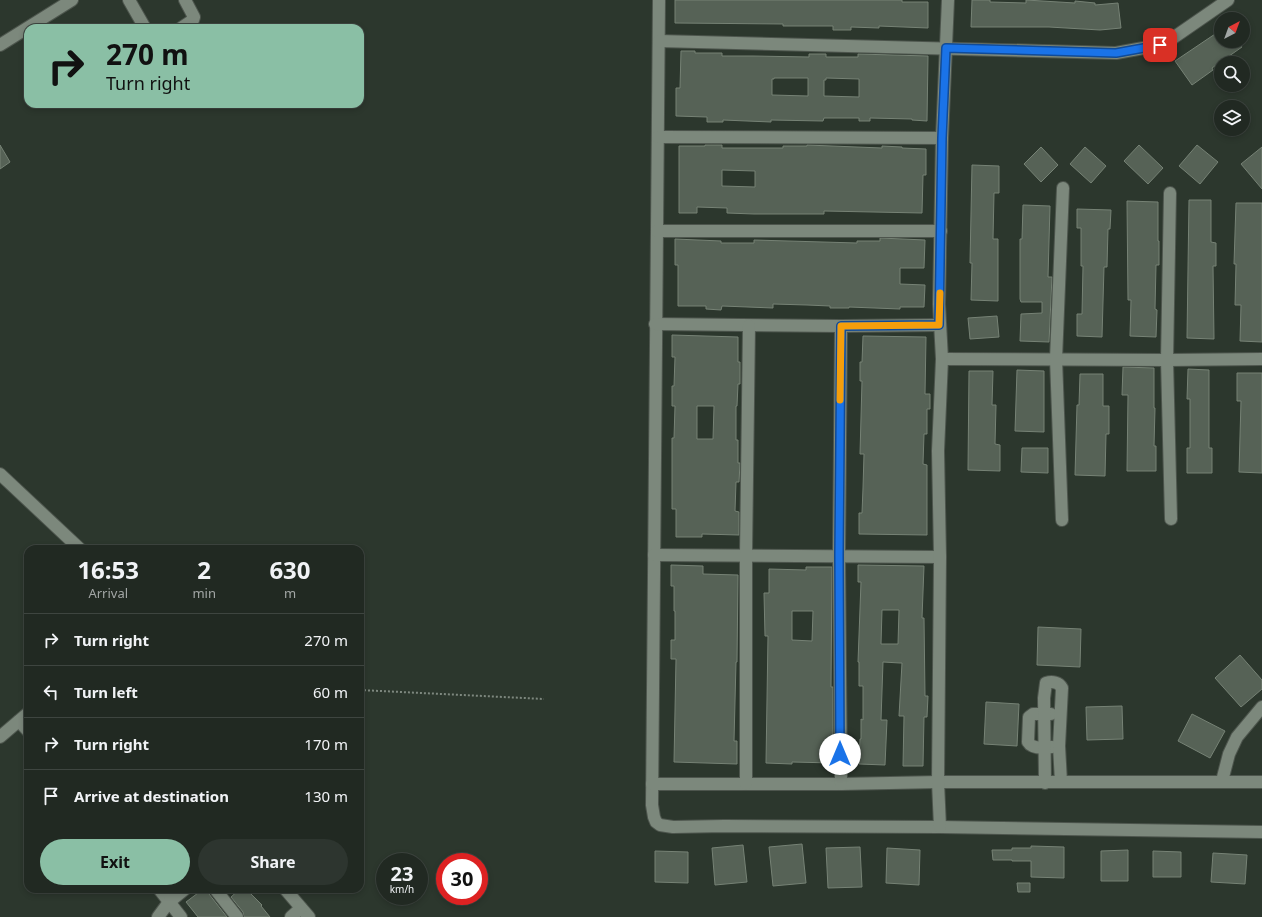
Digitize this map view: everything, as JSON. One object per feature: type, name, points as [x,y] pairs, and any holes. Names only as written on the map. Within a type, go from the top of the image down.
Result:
[{"type":"street","points":[[33,24],[72,0]]},
{"type":"street","points":[[129,0],[143,24]]},
{"type":"street","points":[[185,0],[194,18],[187,24]]},
{"type":"street","points":[[659,0],[652,805],[654,817],[660,826],[940,827],[1262,832]]},
{"type":"street","points":[[940,827],[938,782],[940,557],[938,451],[942,359],[939,325],[942,138],[948,0]]},
{"type":"street","points":[[659,41],[1116,53],[1160,45],[1173,38],[1228,0]]},
{"type":"street","points":[[0,44],[24,29]]},
{"type":"street","points":[[658,137],[942,138]]},
{"type":"street","points":[[1062,520],[1056,359],[1064,188]]},
{"type":"street","points":[[1170,193],[1167,360],[1170,519]]},
{"type":"street","points":[[657,231],[940,231]]},
{"type":"street","points":[[655,324],[749,326],[939,325]]},
{"type":"street","points":[[746,784],[746,554],[749,326]]},
{"type":"street","points":[[840,784],[839,555],[841,326]]},
{"type":"street","points":[[942,359],[1262,359]]},
{"type":"street","points":[[0,474],[76,545]]},
{"type":"street","points":[[654,554],[940,557]]},
{"type":"street","points":[[1045,783],[1044,698],[1045,686],[1046,683],[1049,682],[1058,683],[1062,688],[1059,746],[1062,782]]},
{"type":"street","points":[[1222,781],[1229,754],[1237,737],[1262,707]]},
{"type":"street","points":[[1059,746],[1044,748],[1030,746],[1028,742],[1029,717],[1032,714],[1061,714]]},
{"type":"street","points":[[0,737],[24,717]]},
{"type":"street","points":[[652,784],[1262,782]]},
{"type":"street","points":[[162,893],[181,917]]},
{"type":"street","points":[[158,917],[169,902],[180,893]]},
{"type":"street","points":[[218,893],[237,917]]},
{"type":"street","points":[[288,893],[305,912],[291,917]]},
{"type":"path","points":[[364,690],[544,699]]},
{"type":"building","points":[[675,0],[902,0],[902,2],[928,2],[928,28],[879,26],[879,28],[851,27],[851,30],[833,30],[833,26],[675,23]]},
{"type":"building","points":[[972,0],[1026,3],[1026,0],[1075,3],[1075,1],[1095,3],[1095,5],[1118,3],[1121,28],[1100,30],[1049,27],[971,27]]},
{"type":"building","points":[[1214,35],[1214,48],[1241,48],[1229,56],[1214,56],[1213,70],[1192,85],[1175,61]]},
{"type":"building","points":[[681,51],[695,51],[695,53],[722,53],[722,56],[809,57],[809,54],[826,54],[826,57],[858,57],[858,54],[928,56],[927,121],[912,119],[870,118],[870,121],[859,121],[859,118],[824,118],[823,121],[771,120],[771,122],[723,120],[723,122],[707,122],[707,117],[676,116],[676,88],[680,88]],"holes":[[[808,78],[808,96],[772,95],[772,79]],[[826,78],[859,79],[859,97],[824,96],[824,80],[826,80]]]},
{"type":"building","points":[[0,145],[10,162],[0,169]]},
{"type":"building","points":[[722,145],[722,148],[783,148],[783,146],[807,145],[882,148],[882,146],[926,149],[926,175],[923,175],[922,213],[824,211],[824,214],[754,214],[727,213],[727,208],[697,207],[697,213],[679,213],[679,146]],"holes":[[[722,170],[755,171],[755,187],[722,186]]]},
{"type":"building","points":[[1139,145],[1163,168],[1148,184],[1124,161]]},
{"type":"building","points":[[1197,145],[1218,162],[1200,184],[1179,166]]},
{"type":"building","points":[[1041,147],[1058,165],[1041,182],[1024,164]]},
{"type":"building","points":[[1085,147],[1106,166],[1091,183],[1070,164]]},
{"type":"building","points":[[1262,147],[1262,189],[1241,164]]},
{"type":"building","points":[[972,165],[999,166],[999,193],[994,193],[993,239],[998,239],[998,301],[971,300],[972,263],[970,263]]},
{"type":"building","points":[[1189,200],[1211,200],[1211,242],[1216,243],[1216,266],[1213,266],[1214,339],[1187,338]]},
{"type":"building","points":[[1127,201],[1158,202],[1159,265],[1156,265],[1156,337],[1130,336],[1131,300],[1128,300]]},
{"type":"building","points":[[1236,203],[1262,203],[1262,342],[1240,341],[1241,305],[1235,305],[1236,264],[1234,264]]},
{"type":"building","points":[[1023,205],[1050,206],[1048,277],[1052,277],[1049,342],[1020,341],[1021,314],[1042,313],[1042,302],[1021,302],[1020,299],[1020,239],[1022,239]]},
{"type":"building","points":[[1077,209],[1111,210],[1110,229],[1108,229],[1107,267],[1104,267],[1102,337],[1077,336],[1077,314],[1082,314],[1083,266],[1081,266],[1081,228],[1077,228]]},
{"type":"building","points":[[880,238],[925,240],[924,268],[900,268],[900,284],[925,285],[924,307],[900,307],[900,309],[849,307],[830,308],[830,306],[773,304],[773,308],[722,306],[721,310],[706,309],[706,306],[678,306],[678,265],[675,265],[675,239],[721,241],[721,243],[754,243],[754,240],[857,243],[857,241],[880,241]]},
{"type":"building","points":[[997,316],[999,337],[970,339],[968,318]]},
{"type":"building","points":[[672,335],[738,337],[740,384],[738,384],[736,406],[736,440],[738,440],[738,463],[740,463],[739,482],[736,482],[735,511],[739,512],[739,535],[702,534],[702,537],[676,537],[676,509],[672,509],[672,438],[674,438],[675,406],[672,406],[672,386],[674,386],[675,357],[672,357]],"holes":[[[697,406],[714,406],[713,439],[697,439]]]},
{"type":"building","points":[[863,336],[926,337],[925,394],[930,394],[930,409],[927,409],[927,434],[924,434],[923,464],[927,465],[927,535],[859,534],[859,513],[862,513],[864,454],[860,454],[862,381],[860,381],[860,362],[862,362]]},
{"type":"building","points":[[1123,367],[1154,368],[1154,446],[1156,446],[1156,471],[1127,471],[1128,395],[1122,395]]},
{"type":"building","points":[[1188,369],[1209,370],[1209,448],[1212,448],[1212,473],[1187,473],[1187,448],[1190,448],[1190,399],[1187,399]]},
{"type":"building","points":[[1017,370],[1044,371],[1044,432],[1015,431]]},
{"type":"building","points":[[969,371],[993,371],[992,405],[996,405],[995,444],[1000,445],[1000,471],[968,470]]},
{"type":"building","points":[[1237,373],[1262,373],[1262,473],[1239,472],[1241,401],[1237,401]]},
{"type":"building","points":[[1080,374],[1103,374],[1103,406],[1109,406],[1109,434],[1106,434],[1105,476],[1075,475],[1077,405],[1079,405]]},
{"type":"building","points":[[1022,448],[1048,448],[1048,473],[1021,472]]},
{"type":"building","points":[[671,565],[703,566],[703,574],[738,575],[734,741],[737,741],[737,764],[674,762],[676,659],[671,659],[671,640],[675,640],[675,611],[674,586],[671,586]]},
{"type":"building","points":[[858,565],[924,566],[922,618],[924,618],[925,696],[928,696],[927,717],[924,717],[923,766],[903,766],[904,716],[899,716],[902,663],[883,662],[881,720],[887,720],[885,765],[859,764],[861,719],[863,720],[863,686],[859,686],[858,662],[861,582],[858,582]],"holes":[[[882,610],[899,610],[898,644],[881,644]]]},
{"type":"building","points":[[806,567],[832,567],[831,687],[833,687],[833,763],[766,763],[768,636],[765,636],[764,593],[769,593],[769,569],[806,570]],"holes":[[[792,611],[813,611],[812,641],[792,640]]]},
{"type":"building","points":[[1038,627],[1081,629],[1080,667],[1037,665]]},
{"type":"building","points":[[1240,655],[1262,680],[1262,689],[1241,707],[1215,678]]},
{"type":"building","points":[[986,702],[1019,704],[1017,746],[984,744]]},
{"type":"building","points":[[1122,706],[1123,739],[1087,740],[1086,707]]},
{"type":"building","points":[[1192,714],[1225,731],[1210,758],[1178,741]]},
{"type":"building","points":[[802,844],[806,883],[773,886],[769,847]]},
{"type":"building","points":[[743,845],[747,882],[715,885],[712,848]]},
{"type":"building","points":[[1031,846],[1064,847],[1064,878],[1031,877],[1031,861],[993,860],[992,850],[1012,850],[1012,848],[1031,848]]},
{"type":"building","points":[[860,847],[862,887],[828,888],[826,848]]},
{"type":"building","points":[[887,848],[920,850],[919,885],[886,883]]},
{"type":"building","points":[[1128,850],[1128,881],[1101,881],[1101,851]]},
{"type":"building","points":[[655,851],[688,852],[688,883],[655,882]]},
{"type":"building","points":[[1153,851],[1181,852],[1181,877],[1153,877]]},
{"type":"building","points":[[1213,853],[1247,855],[1245,884],[1211,882]]},
{"type":"building","points":[[1017,883],[1030,883],[1030,892],[1018,892]]},
{"type":"building","points":[[198,893],[209,893],[227,917],[198,917],[186,902]]},
{"type":"building","points":[[236,893],[252,893],[251,894],[262,905],[261,906],[270,917],[244,917],[243,912],[231,897]]},
{"type":"slow traffic","points":[[840,400],[841,326],[939,325],[940,293]]},
{"type":"route","points":[[840,754],[839,555],[841,326],[939,325],[942,138],[946,48],[1116,53],[1160,45]]}]
